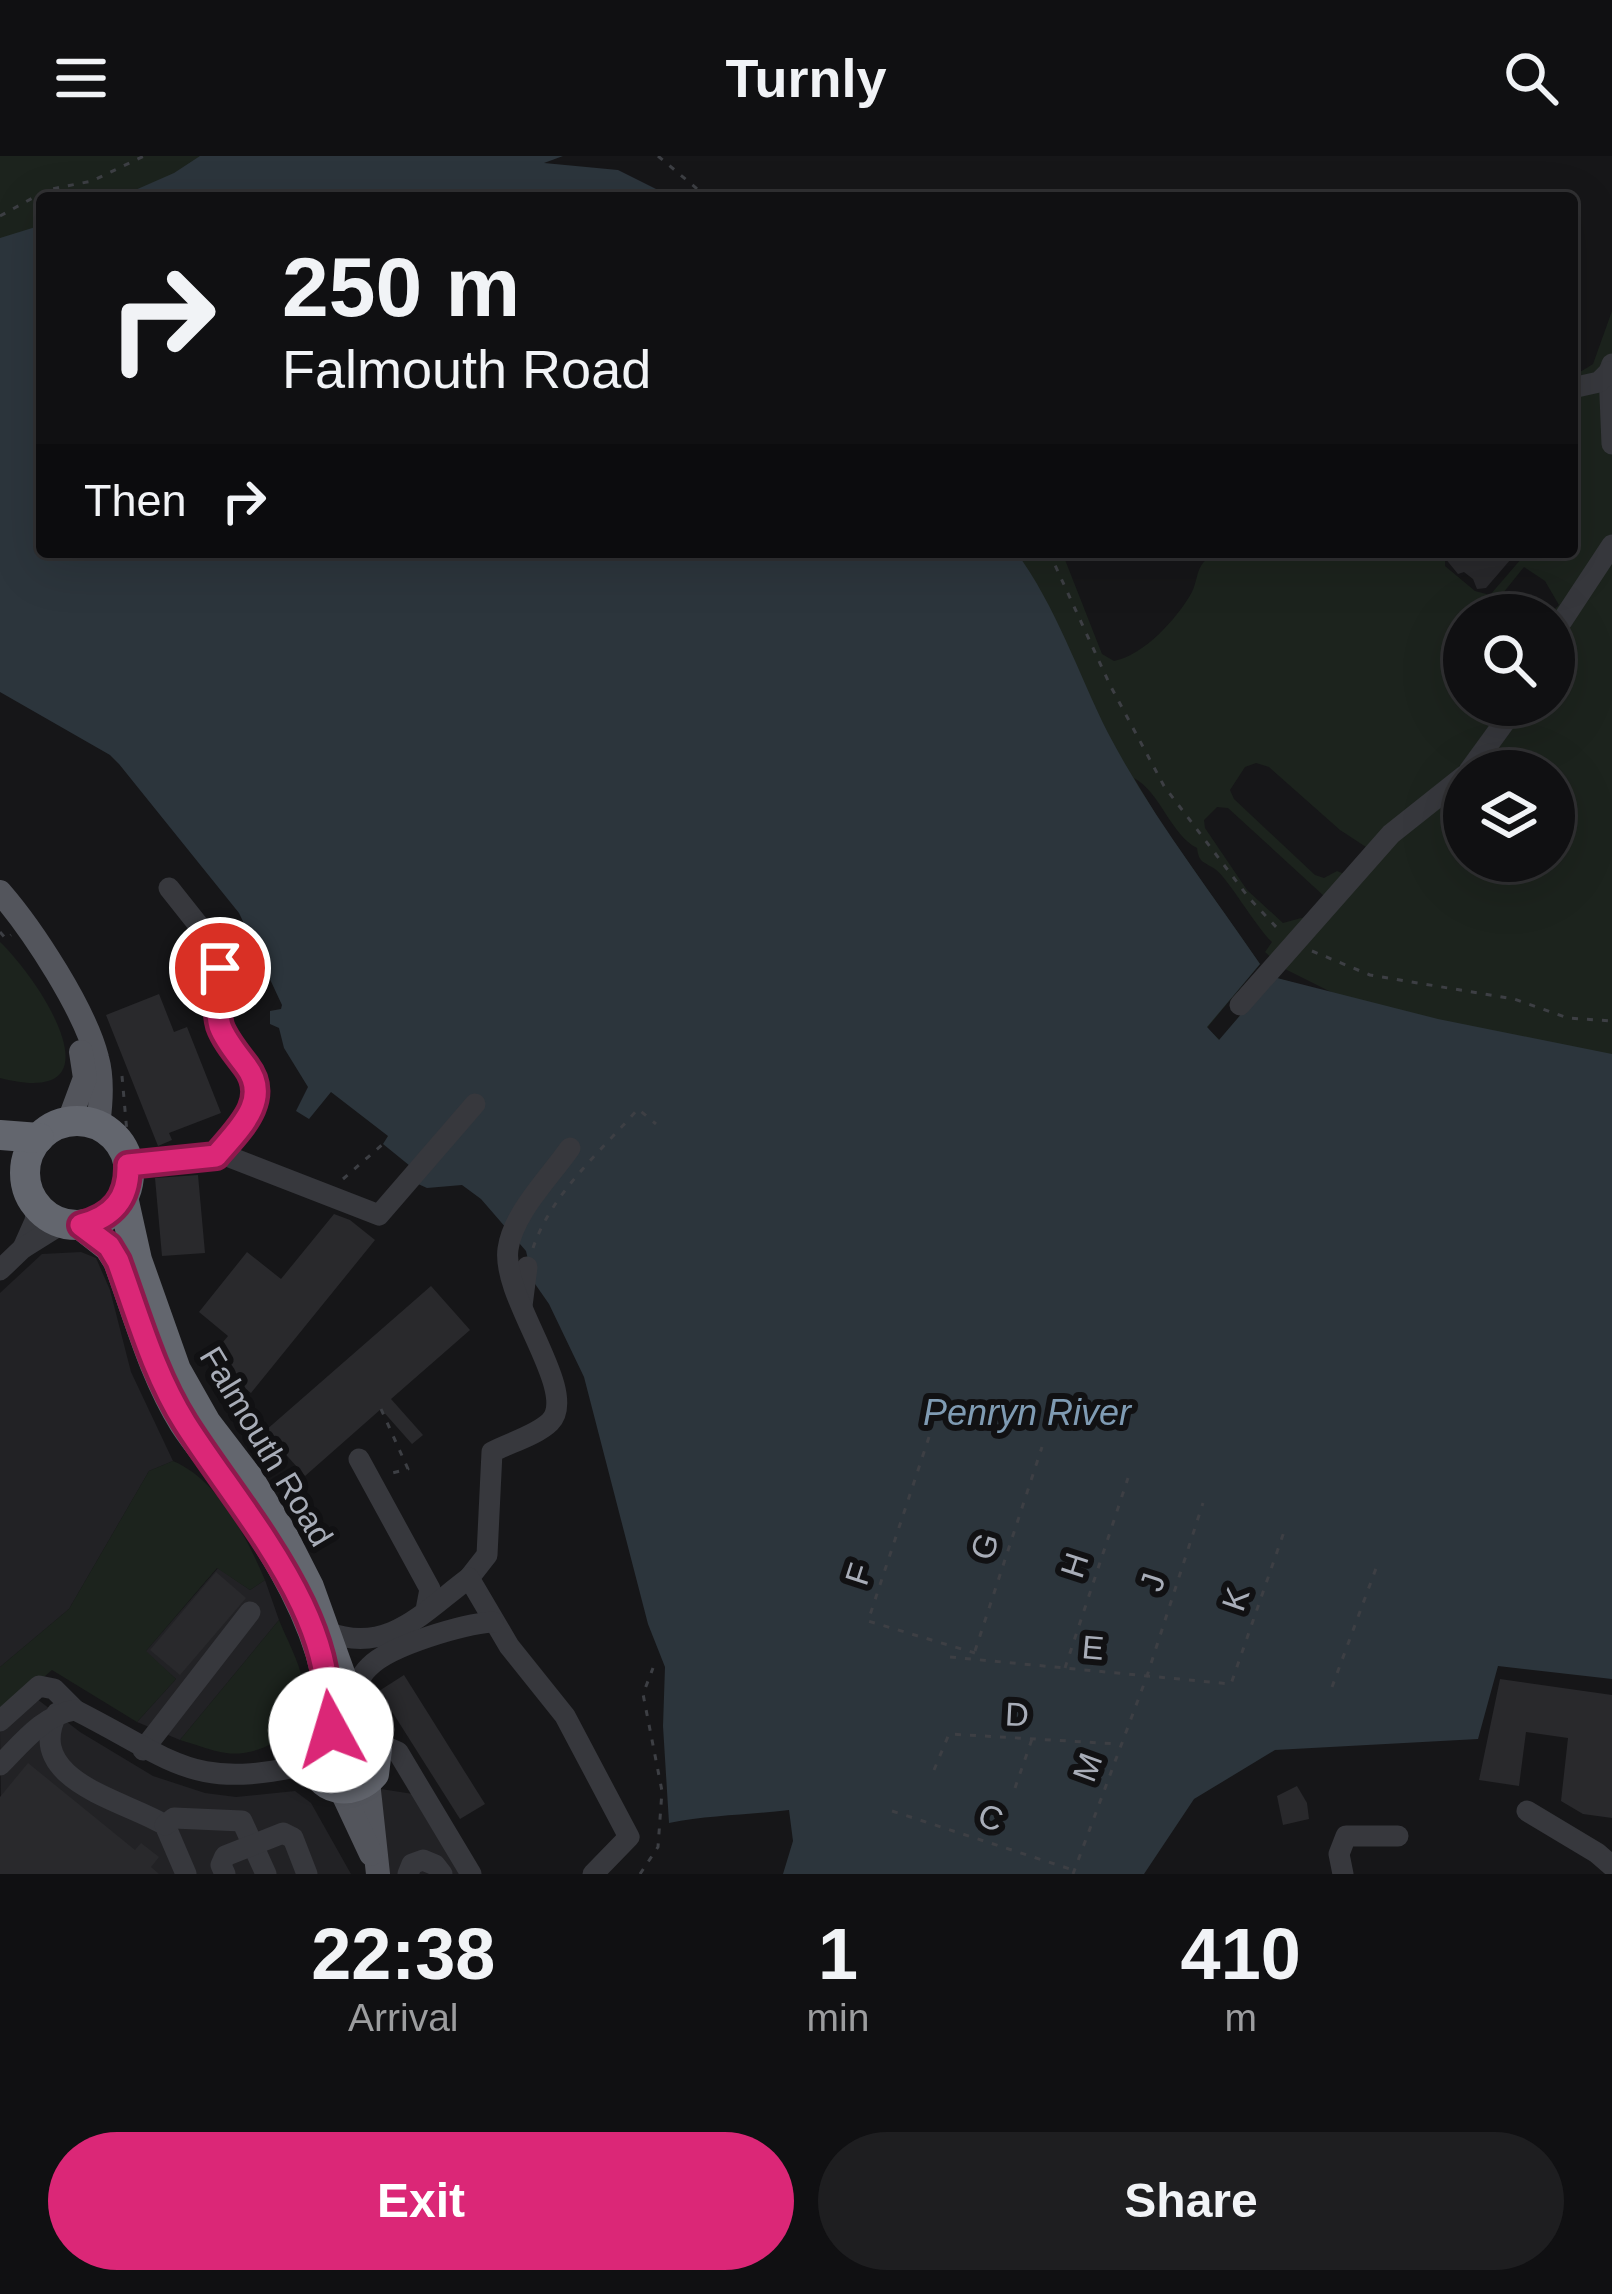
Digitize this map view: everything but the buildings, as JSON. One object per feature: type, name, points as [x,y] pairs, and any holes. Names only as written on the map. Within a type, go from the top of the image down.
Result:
[{"type":"highway","points":[[0,1135],[39,1138],[83,1123],[113,1136],[128,1165]]},
{"type":"highway","points":[[32,1196],[29,1152],[39,1138]]},
{"type":"highway","name":"Falmouth Road","points":[[0,1162],[32,1196],[109,1246],[118,1261],[157,1369],[184,1422],[232,1487],[297,1598],[320,1652],[330,1709],[319,1749]]},
{"type":"highway","name":"Falmouth Road","points":[[128,1165],[123,1197],[137,1260],[176,1370],[206,1423],[249,1479],[281,1532],[327,1632],[349,1699],[378,1757],[361,1782]]},
{"type":"highway","points":[[72,1224],[98,1221],[123,1197]]},
{"type":"highway","points":[[361,1782],[323,1780],[319,1749],[340,1727],[366,1735]]},
{"type":"main road","points":[[0,892],[62,987],[85,1078],[83,1123]]},
{"type":"main road","points":[[361,1782],[377,1874]]},
{"type":"street","points":[[1578,387],[1599,382],[1611,370]]},
{"type":"street","points":[[1611,370],[1612,444]]},
{"type":"street","points":[[1575,596],[1589,585],[1611,548]]},
{"type":"street","points":[[1240,1005],[1390,834],[1443,793]]},
{"type":"street","points":[[169,888],[215,946],[221,1030],[254,1077],[258,1093],[252,1109],[216,1156]]},
{"type":"street","points":[[128,1165],[227,1156],[379,1215],[475,1103]]},
{"type":"street","points":[[327,1632],[361,1642],[382,1639],[469,1578],[487,1555],[492,1452],[550,1422],[558,1406],[556,1384],[521,1312],[508,1265],[513,1229],[570,1148]]},
{"type":"street","points":[[23,1248],[35,1221],[32,1196]]},
{"type":"street","points":[[0,1270],[23,1248],[72,1224]]},
{"type":"street","points":[[521,1312],[527,1267]]},
{"type":"street","points":[[364,1469],[430,1589],[426,1610]]},
{"type":"street","points":[[469,1578],[493,1622],[565,1716],[629,1837],[593,1874]]},
{"type":"street","points":[[143,1750],[250,1612]]},
{"type":"street","points":[[349,1699],[369,1666],[386,1655],[472,1623],[493,1622]]},
{"type":"street","points":[[0,1720],[39,1686],[54,1689],[66,1711],[200,1773],[262,1775],[319,1749]]},
{"type":"street","points":[[0,1766],[66,1711]]},
{"type":"street","points":[[66,1711],[51,1725],[49,1748],[56,1762],[71,1778],[104,1798],[165,1825],[186,1874]]},
{"type":"street","points":[[366,1735],[398,1752],[471,1874]]},
{"type":"street","points":[[361,1782],[417,1787]]},
{"type":"street","points":[[1527,1811],[1612,1867]]},
{"type":"street","points":[[165,1825],[174,1818],[242,1821],[266,1874]]},
{"type":"street","points":[[225,1874],[221,1865],[225,1856],[283,1833],[293,1838],[307,1874]]},
{"type":"street","points":[[1343,1874],[1339,1854],[1346,1836],[1398,1836]]},
{"type":"street","points":[[408,1874],[417,1861],[437,1869]]},
{"type":"path","points":[[43,192],[92,181],[144,156]]},
{"type":"path","points":[[658,156],[700,192]]},
{"type":"path","points":[[0,216],[36,196]]},
{"type":"path","points":[[1051,558],[1164,786],[1258,910],[1294,940],[1360,972],[1514,999],[1568,1018],[1612,1021]]},
{"type":"path","points":[[0,932],[6,939]]},
{"type":"path","points":[[527,1267],[540,1227],[561,1197],[638,1109],[656,1124]]},
{"type":"path","points":[[328,1193],[383,1144]]},
{"type":"path","points":[[364,1469],[408,1469],[381,1409]]},
{"type":"path","name":"F","points":[[929,1437],[868,1621],[975,1653]]},
{"type":"path","name":"G","points":[[976,1660],[1042,1447]]},
{"type":"path","name":"H","points":[[1065,1668],[1128,1478]]},
{"type":"path","name":"J","points":[[1147,1676],[1203,1503]]},
{"type":"path","name":"K","points":[[1231,1684],[1285,1529]]},
{"type":"path","points":[[1332,1688],[1378,1562]]},
{"type":"path","name":"E","points":[[950,1658],[1231,1684]]},
{"type":"path","points":[[640,1874],[658,1847],[665,1802],[643,1694],[653,1668]]},
{"type":"path","name":"M","points":[[1074,1872],[1147,1676]]},
{"type":"path","name":"D","points":[[934,1770],[949,1734],[1121,1744]]},
{"type":"path","points":[[1015,1788],[1032,1739]]},
{"type":"path","name":"C","points":[[892,1810],[1074,1872]]},
{"type":"shaded area","points":[[0,156],[326,156],[308,192],[36,192],[36,511],[0,490]]},
{"type":"shaded area","points":[[1612,311],[1612,1168],[1333,1125],[302,558],[1064,558],[1102,654],[1114,661],[1148,644],[1169,624],[1208,558],[1444,558],[1445,566],[1475,591],[1486,594],[1443,594],[1443,726],[1575,726],[1575,594],[1553,594],[1545,581],[1524,567],[1502,594],[1491,594],[1522,558],[1578,558],[1578,373],[1593,364]],"holes":[[[1256,763],[1269,767],[1366,847],[1349,876],[1337,871],[1324,878],[1315,875],[1234,799],[1230,790],[1245,767]],[[1134,778],[1197,848],[1200,859],[1227,882],[1272,942],[1265,952],[1283,968],[1335,994],[1273,977],[1220,1040],[1207,1028],[1260,964]],[[1217,807],[1228,808],[1325,897],[1305,917],[1283,923],[1247,890],[1205,828],[1204,820]]]},
{"type":"shaded area","points":[[0,942],[34,984],[62,1036],[65,1059],[58,1076],[38,1083],[0,1078]]},
{"type":"shaded area","points":[[81,1252],[96,1258],[110,1290],[131,1372],[173,1461],[149,1471],[69,1609],[0,1667],[0,1293],[42,1254]]},
{"type":"shaded area","points":[[173,1461],[217,1495],[265,1580],[250,1590],[217,1568],[146,1651],[176,1679],[137,1722],[52,1670],[0,1715],[0,1667],[69,1609],[149,1471]]},
{"type":"shaded area","points":[[218,1568],[250,1590],[265,1580],[279,1620],[180,1740],[137,1722],[176,1679],[145,1652]]},
{"type":"shaded area","points":[[279,1620],[303,1682],[301,1712],[293,1725],[270,1744],[241,1753],[180,1740]]},
{"type":"shaded area","points":[[37,1699],[80,1732],[153,1776],[205,1793],[236,1797],[295,1791],[311,1803],[351,1874],[2,1874],[0,1730]]},
{"type":"shaded area","points":[[381,1789],[413,1794],[464,1874],[388,1874]]},
{"type":"water","points":[[200,156],[563,156],[544,163],[618,170],[662,192],[131,192]]},
{"type":"water","name":"Penryn River","points":[[36,227],[36,558],[1020,558],[1055,617],[1125,763],[1260,964],[1207,1027],[1219,1040],[1273,977],[1438,1019],[1612,1054],[1612,1679],[1498,1666],[1478,1739],[1275,1750],[1194,1799],[1144,1874],[783,1874],[793,1841],[789,1810],[669,1823],[665,1667],[648,1624],[584,1377],[533,1281],[526,1251],[481,1199],[462,1185],[427,1188],[416,1183],[415,1170],[383,1144],[388,1136],[331,1092],[309,1119],[296,1111],[308,1087],[284,1048],[279,1028],[270,1024],[270,1011],[282,1005],[239,913],[110,755],[0,692],[0,238]]},
{"type":"route","points":[[220,968],[221,1030],[254,1077],[258,1093],[252,1109],[216,1156],[128,1165],[123,1197],[98,1221],[81,1225],[109,1246],[118,1261],[157,1369],[184,1422],[232,1487],[297,1598],[326,1679],[330,1709],[324,1736],[331,1730]]}]
